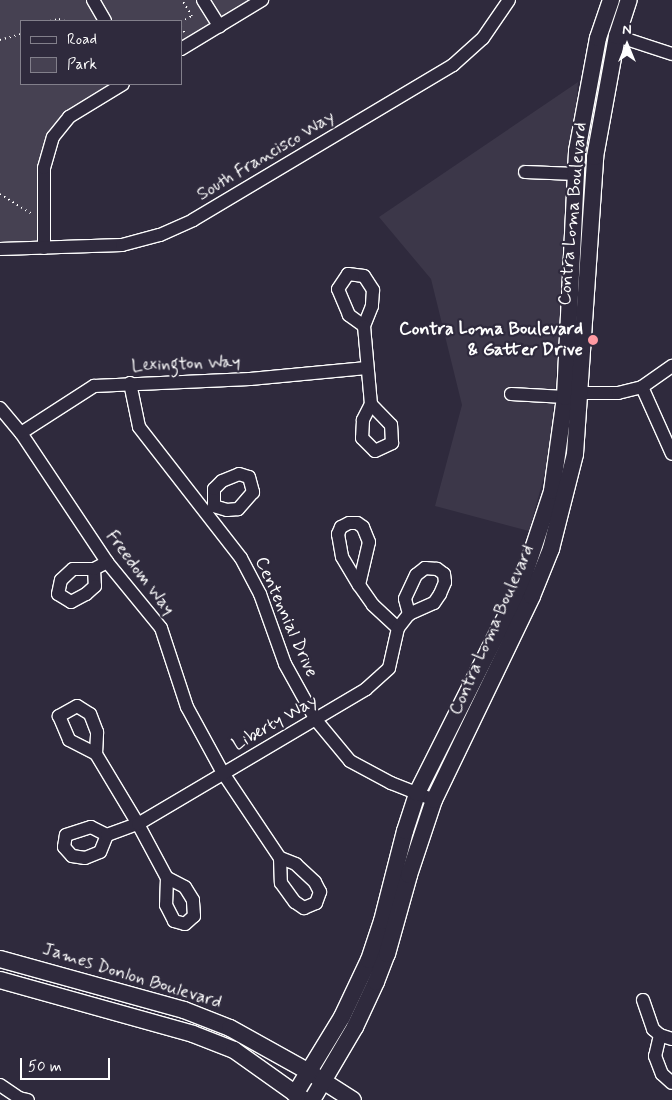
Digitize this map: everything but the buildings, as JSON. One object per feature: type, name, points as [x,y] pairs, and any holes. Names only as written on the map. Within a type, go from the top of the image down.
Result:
[{"type":"main road","name":"Contra Loma Boulevard","points":[[312,1100],[355,1027],[376,982],[434,800],[532,596],[550,549],[575,454],[572,395],[577,151],[598,38],[611,0]]},
{"type":"main road","name":"Contra Loma Boulevard","points":[[297,1098],[309,1072],[342,1017],[369,960],[417,793],[520,588],[552,491],[572,395],[595,157],[617,36],[629,0]]},
{"type":"main road","name":"James Donlon Boulevard","points":[[0,958],[184,1010],[230,1028],[309,1072],[353,1100]]},
{"type":"main road","points":[[0,980],[193,1034],[234,1050],[297,1098]]},
{"type":"street","points":[[93,0],[105,20]]},
{"type":"street","points":[[203,0],[219,26]]},
{"type":"street","points":[[182,48],[262,0]]},
{"type":"street","name":"South Francisco Way","points":[[0,249],[122,245],[160,236],[193,220],[453,65],[483,38],[509,0]]},
{"type":"street","points":[[617,36],[672,54]]},
{"type":"street","points":[[44,248],[44,168],[53,137],[69,117],[122,85]]},
{"type":"street","points":[[525,172],[576,174]]},
{"type":"street","points":[[364,326],[366,368],[371,404]]},
{"type":"street","points":[[511,394],[608,395],[642,387],[672,366]]},
{"type":"street","name":"Lexington Way","points":[[21,433],[94,386],[250,379],[366,368]]},
{"type":"street","name":"Centennial Drive","points":[[130,383],[140,427],[209,510],[241,558],[260,594],[285,664],[316,720],[350,761],[391,784],[434,800]]},
{"type":"street","points":[[642,387],[672,454]]},
{"type":"street","name":"Freedom Way","points":[[0,408],[21,433],[107,562],[161,628],[187,707],[223,773],[280,858]]},
{"type":"street","points":[[94,569],[107,562]]},
{"type":"street","points":[[359,585],[373,605],[398,628],[409,614]]},
{"type":"street","name":"Liberty Way","points":[[107,835],[138,824],[366,690],[389,668],[398,628]]},
{"type":"street","points":[[96,754],[138,824],[167,878]]},
{"type":"street","points":[[643,1000],[653,1029],[666,1037],[655,1056],[662,1074],[672,1083]]},
{"type":"street","points":[[0,1085],[19,1098],[28,1100]]},
{"type":"path","points":[[182,0],[192,16],[182,21]]},
{"type":"path","points":[[0,40],[20,34]]},
{"type":"path","points":[[0,194],[30,214],[44,214]]},
{"type":"shaded area","points":[[578,82],[550,455],[529,531],[435,506],[462,405],[431,279],[379,217]]},
{"type":"green space","points":[[0,0],[249,0],[253,6],[182,48],[182,20],[20,20],[20,85],[121,85],[69,117],[44,168],[44,248],[0,249]]},
{"type":"place","name":"Contra Loma Boulevard & Gatter Drive","points":[[593,340]]}]
